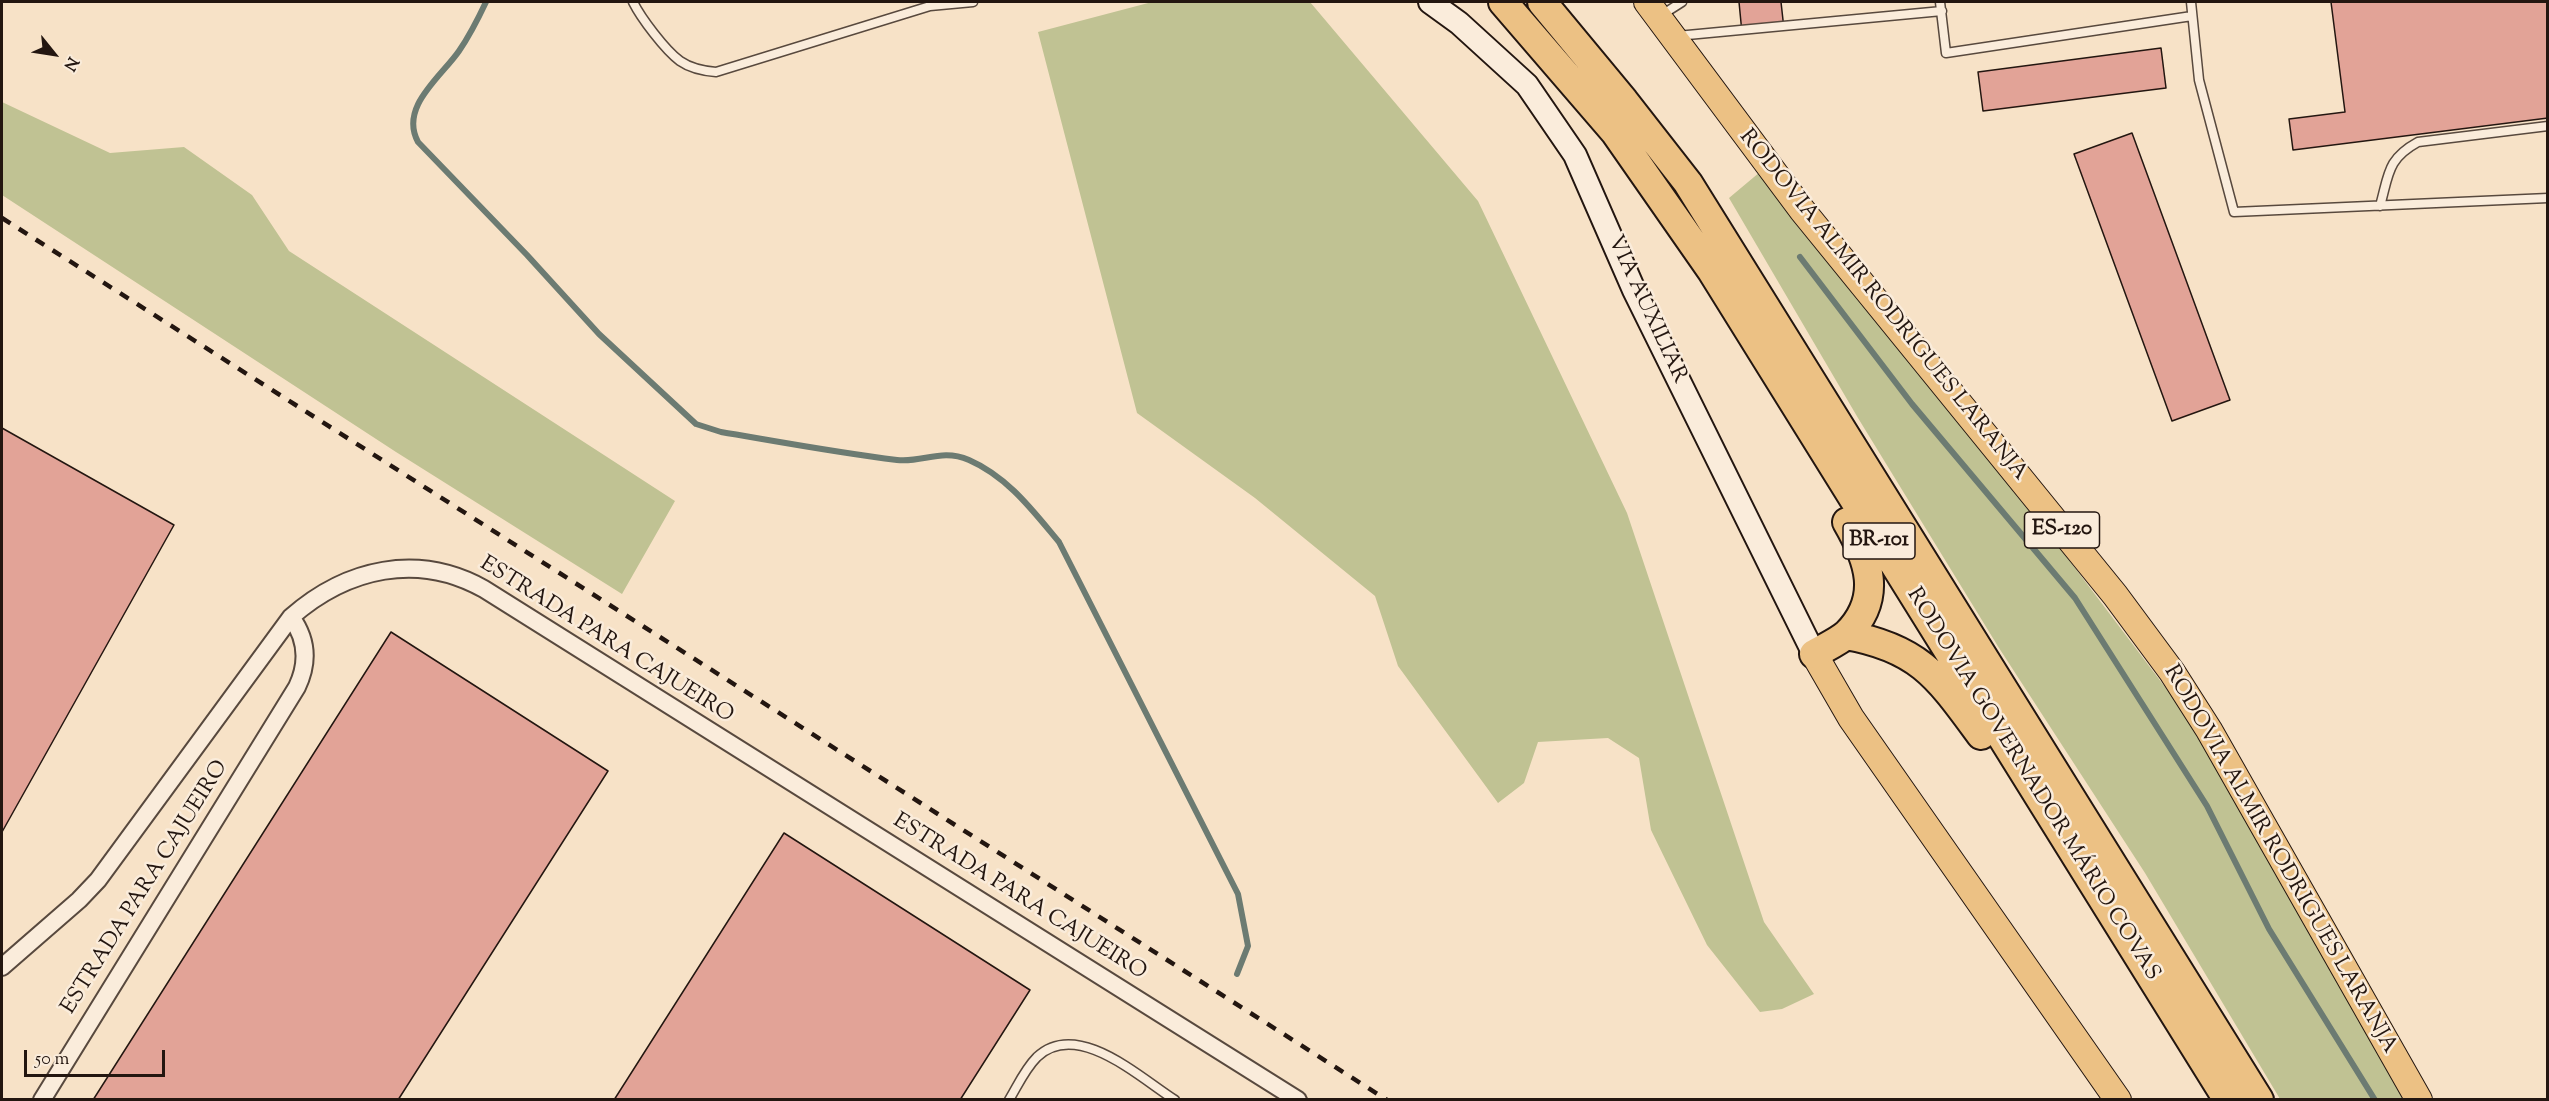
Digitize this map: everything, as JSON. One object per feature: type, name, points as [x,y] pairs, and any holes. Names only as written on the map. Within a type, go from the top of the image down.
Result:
[{"type":"highway","name":"RODOVIA GOVERNADOR MÁRIO COVAS","points":[[1503,2],[1615,132],[1712,271],[2228,1100]]},
{"type":"highway","name":"RODOVIA GOVERNADOR MÁRIO COVAS","points":[[1542,2],[1688,183],[2259,1100]]},
{"type":"highway","points":[[1788,396],[1819,475],[1863,550],[1870,571],[1868,595],[1862,613],[1846,635],[1814,654]]},
{"type":"highway","points":[[1846,635],[1877,640],[1901,650],[1921,663],[1959,705],[2008,772],[2070,845]]},
{"type":"main road","name":"RODOVIA ALMIR RODRIGUES LARANJA","points":[[1660,18],[1716,98],[1802,210],[2115,595],[2172,672],[2209,730],[2419,1100]]},
{"type":"main road","points":[[1814,654],[1851,718],[2118,1100]]},
{"type":"street","name":"VIA AUXILIAR","points":[[1430,2],[1459,23],[1527,85],[1575,155],[1634,290],[1814,654]]},
{"type":"street","name":"ESTRADA PARA CAJUEIRO","points":[[42,1100],[297,687],[304,668],[304,647],[302,636],[291,617],[326,590],[362,574],[382,570],[421,568],[469,581],[1298,1100]]},
{"type":"street","points":[[2,967],[79,900],[98,880],[291,617]]},
{"type":"lane","points":[[633,2],[639,14],[680,61],[702,71],[716,72],[930,6],[973,2]]},
{"type":"lane","points":[[1660,18],[1682,2]]},
{"type":"lane","points":[[1940,2],[1946,53],[2192,16]]},
{"type":"lane","points":[[2191,2],[2199,80],[2234,212],[2547,198]]},
{"type":"lane","points":[[1660,18],[1942,11]]},
{"type":"lane","points":[[2380,206],[2391,166],[2401,151],[2418,142],[2547,126]]},
{"type":"lane","points":[[1009,1100],[1039,1056],[1049,1049],[1070,1043],[1097,1050],[1175,1100]]},
{"type":"green space","points":[[1152,2],[1310,2],[1478,201],[1627,513],[1764,922],[1814,994],[1782,1009],[1760,1012],[1707,945],[1651,830],[1639,758],[1608,738],[1538,742],[1524,783],[1498,803],[1398,666],[1375,596],[1255,498],[1137,413],[1038,32]]},
{"type":"green space","points":[[2,102],[110,153],[184,147],[252,195],[289,251],[675,501],[622,594],[396,452],[2,195]]},
{"type":"green space","points":[[1760,172],[1818,228],[2196,728],[2405,1099],[2280,1099],[2145,873],[1999,648],[1858,418],[1729,198]]},
{"type":"building","points":[[1739,2],[1781,2],[1784,29],[1742,33]]},
{"type":"building","points":[[2331,2],[2548,2],[2548,118],[2293,150],[2289,119],[2345,112]]},
{"type":"building","points":[[2161,48],[2166,88],[1983,111],[1978,72]]},
{"type":"building","points":[[2132,133],[2230,400],[2172,421],[2074,154]]},
{"type":"building","points":[[2,428],[174,525],[2,832]]},
{"type":"building","points":[[391,632],[608,771],[398,1100],[93,1100]]},
{"type":"building","points":[[784,833],[1030,990],[960,1100],[614,1100]]},
{"type":"waterway","points":[[486,2],[463,45],[433,82],[418,105],[414,117],[414,129],[418,142],[527,255],[599,334],[696,424],[721,432],[897,460],[950,455],[959,457],[983,467],[1019,496],[1059,542],[1238,894],[1248,946],[1237,974]]},
{"type":"waterway","points":[[1800,257],[1912,404],[2075,598],[2207,806],[2269,929],[2375,1100]]},
{"type":"railway","points":[[2,218],[1387,1100]]}]
